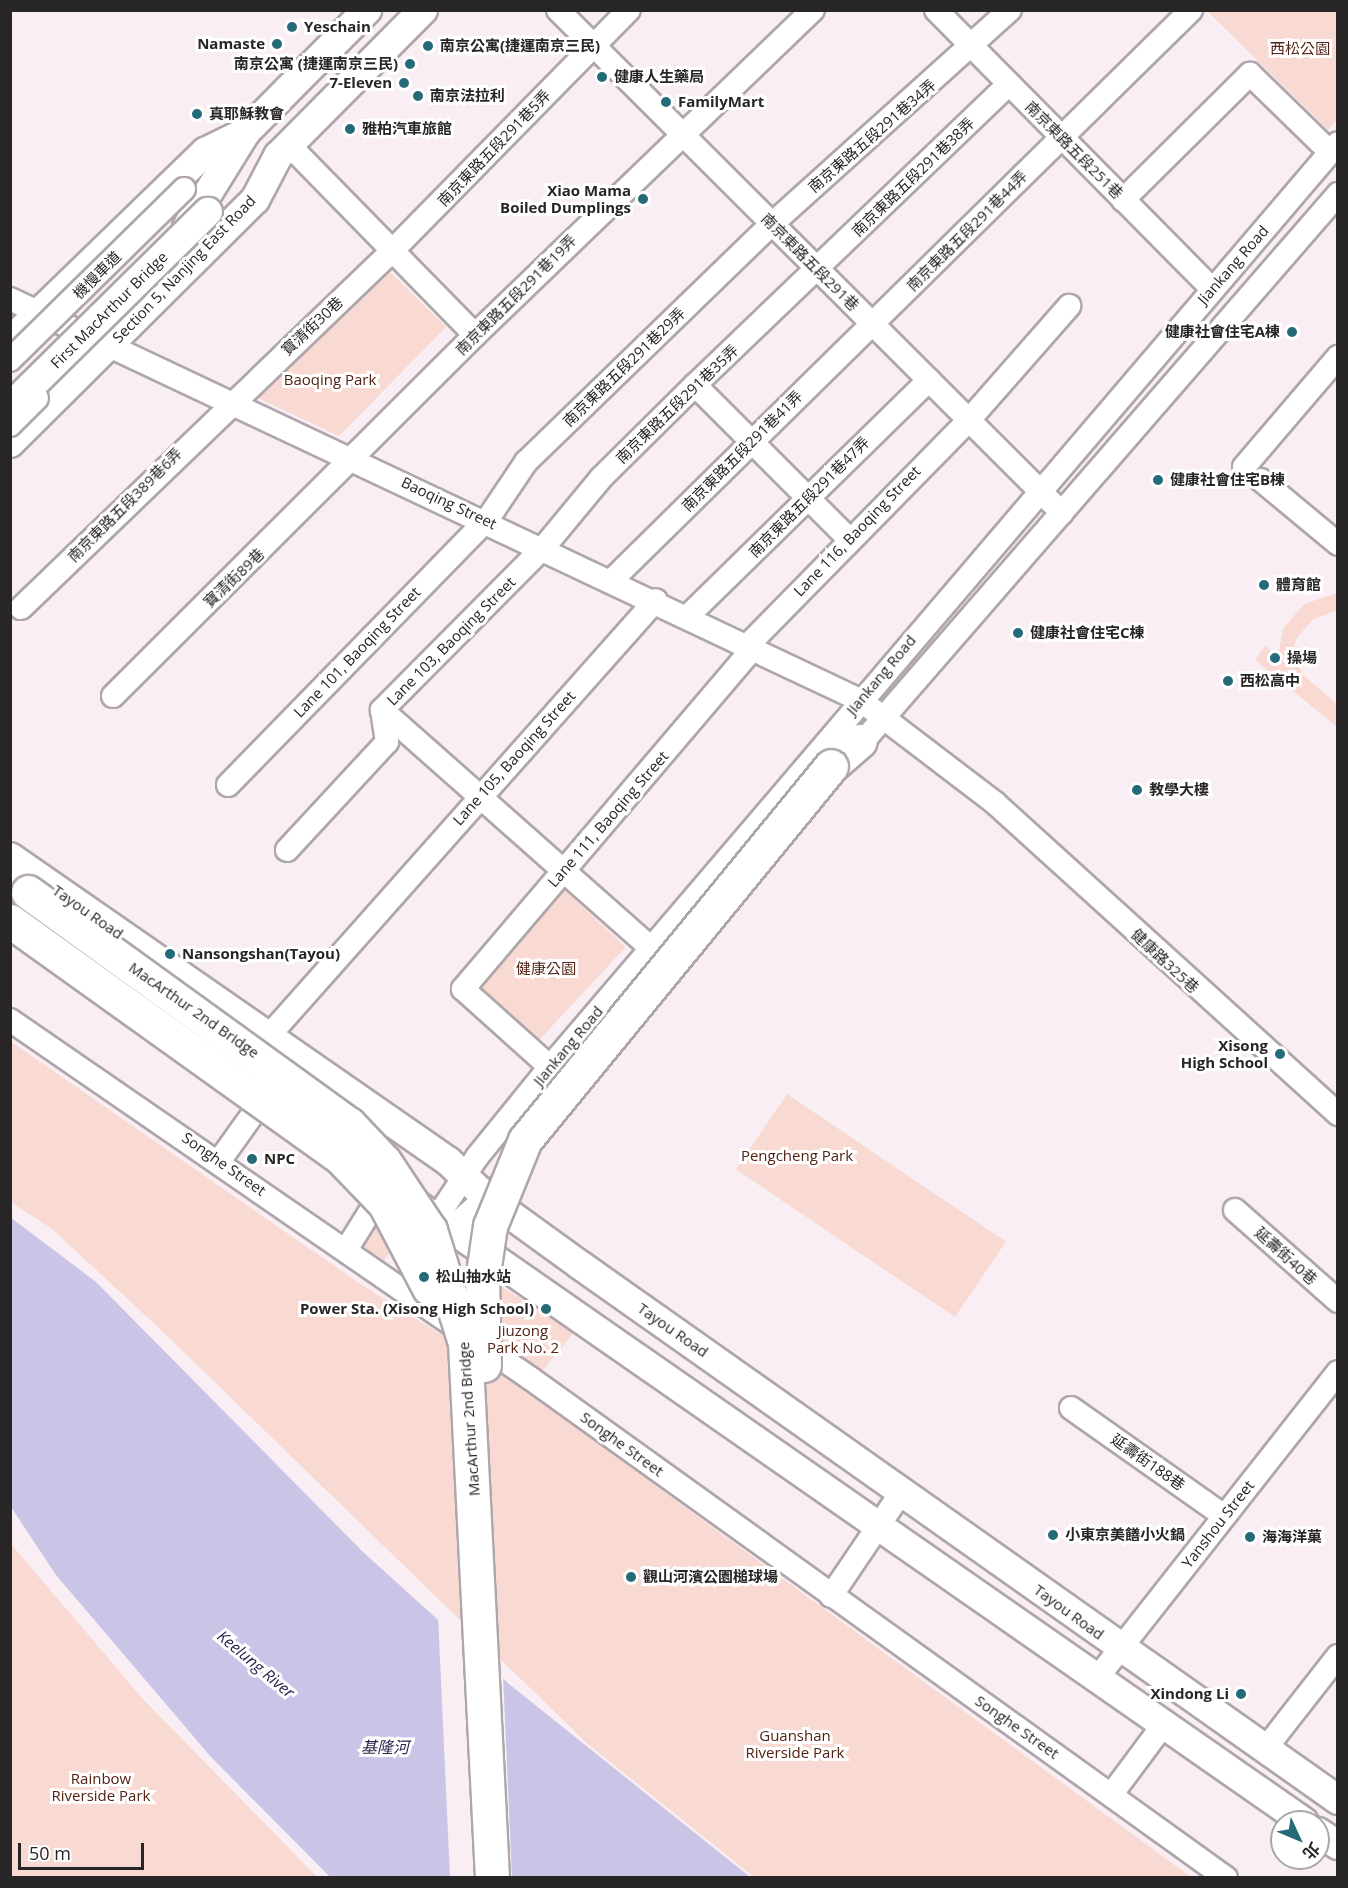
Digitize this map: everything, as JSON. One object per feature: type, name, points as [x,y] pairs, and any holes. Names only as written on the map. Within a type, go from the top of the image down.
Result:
[{"type":"highway","points":[[473,1443],[484,1399],[483,1280],[490,1226],[525,1140],[831,766],[860,741]]},
{"type":"highway","name":"MacArthur 2nd Bridge","points":[[10,879],[312,1093],[384,1161],[430,1230],[447,1275],[465,1343],[473,1443],[492,1878]]},
{"type":"highway","points":[[10,901],[323,1124],[363,1160],[385,1195]]},
{"type":"highway","name":"MacArthur 2nd Bridge","points":[[11,934],[291,1117],[385,1195],[429,1289],[450,1386],[471,1878]]},
{"type":"main road","points":[[10,341],[205,152],[246,132],[367,10]]},
{"type":"main road","name":"Section 5, Nanjing East Road","points":[[10,443],[255,200],[284,150],[423,10]]},
{"type":"main road","points":[[204,220],[246,132]]},
{"type":"main road","points":[[204,220],[284,150]]},
{"type":"main road","name":"First MacArthur Bridge","points":[[10,400],[204,220]]},
{"type":"main road","name":"First MacArthur Bridge","points":[[10,407],[204,220]]},
{"type":"main road","name":"Tayou Road","points":[[10,857],[464,1176],[486,1197],[1120,1648],[1338,1800]]},
{"type":"main road","points":[[11,934],[385,1195],[446,1221],[1287,1810]]},
{"type":"street","name":"南京東路五段291巷","points":[[558,10],[1062,513]]},
{"type":"street","name":"南京東路五段291巷5弄","points":[[394,249],[629,10]]},
{"type":"street","name":"南京東路五段291巷19弄","points":[[355,460],[475,335],[813,10]]},
{"type":"street","name":"南京東路五段251巷","points":[[936,10],[1212,289]]},
{"type":"street","name":"南京東路五段291巷34弄","points":[[772,224],[973,48],[1010,10]]},
{"type":"street","name":"南京東路五段291巷44弄","points":[[873,324],[1191,10]]},
{"type":"street","points":[[1123,200],[1250,74],[1334,148]]},
{"type":"street","name":"南京東路五段291巷38弄","points":[[817,269],[1009,84]]},
{"type":"street","name":"Jiankang Road","points":[[446,1221],[464,1176],[550,1066],[860,700],[1334,148]]},
{"type":"street","points":[[284,150],[394,249],[475,335]]},
{"type":"street","name":"機慢車道","points":[[10,360],[184,189]]},
{"type":"street","name":"Jiankang Road","points":[[446,1221],[486,1197],[552,1126],[860,741],[1062,513],[1338,195]]},
{"type":"street","points":[[10,425],[204,220]]},
{"type":"street","name":"南京東路五段291巷29弄","points":[[487,520],[526,462],[772,224]]},
{"type":"street","name":"寶清街30巷","points":[[230,402],[394,249]]},
{"type":"street","name":"南京東路五段291巷35弄","points":[[544,548],[601,478],[694,385],[817,269]]},
{"type":"street","name":"Baoqing Street","points":[[10,299],[614,579],[860,700],[995,803],[1338,1114]]},
{"type":"street","name":"Lane 116, Baoqing Street","points":[[750,646],[848,538],[969,420],[1069,306]]},
{"type":"street","name":"南京東路五段291巷41弄","points":[[614,579],[750,442],[873,324]]},
{"type":"street","points":[[1338,357],[1252,473],[1338,544]]},
{"type":"street","name":"南京東路五段291巷47弄","points":[[690,615],[928,380]]},
{"type":"street","points":[[694,385],[848,538]]},
{"type":"street","name":"南京東路五段389巷6弄","points":[[21,608],[230,402]]},
{"type":"street","name":"寶清街89巷","points":[[112,696],[355,460]]},
{"type":"street","name":"Lane 101, Baoqing Street","points":[[228,785],[487,520]]},
{"type":"street","name":"Lane 103, Baoqing Street","points":[[287,850],[387,742],[382,710],[544,548]]},
{"type":"street","name":"Lane 105, Baoqing Street","points":[[266,1039],[477,797],[657,600]]},
{"type":"street","name":"Lane 111, Baoqing Street","points":[[550,1066],[463,989],[750,646]]},
{"type":"street","points":[[382,710],[477,797],[651,948]]},
{"type":"street","name":"Songhe Street","points":[[10,1020],[220,1160],[1226,1878]]},
{"type":"street","points":[[521,1102],[552,1126]]},
{"type":"street","points":[[220,1160],[258,1107]]},
{"type":"street","points":[[346,1250],[385,1195]]},
{"type":"street","name":"延壽街40巷","points":[[1235,1210],[1338,1301]]},
{"type":"street","name":"Yanshou Street","points":[[1098,1677],[1338,1372]]},
{"type":"street","name":"延壽街188巷","points":[[1071,1408],[1224,1516]]},
{"type":"street","points":[[831,1596],[902,1491]]},
{"type":"street","points":[[1266,1748],[1338,1656]]},
{"type":"street","points":[[1111,1795],[1164,1724]]},
{"type":"street","points":[[1293,1768],[1338,1791]]},
{"type":"green space","name":"西松公園","points":[[1207,11],[1337,11],[1337,119],[1328,130]]},
{"type":"green space","name":"Baoqing Park","points":[[381,263],[446,327],[339,436],[249,394]]},
{"type":"green space","name":"操場","points":[[1337,593],[1337,610],[1312,620],[1296,639],[1294,651],[1302,674],[1337,704],[1337,727],[1255,660],[1265,646],[1278,656],[1283,629],[1304,604]]},
{"type":"green space","name":"健康公園","points":[[557,883],[626,947],[531,1049],[462,985]]},
{"type":"green space","name":"Guanshan Riverside Park","points":[[10,1041],[359,1283],[496,1369],[1191,1877],[754,1877],[589,1745],[160,1329],[51,1228],[11,1202]]},
{"type":"green space","name":"Pengcheng Park","points":[[787,1094],[1006,1242],[955,1317],[736,1169]]},
{"type":"green space","points":[[375,1218],[401,1235],[379,1268],[353,1252]]},
{"type":"green space","name":"Jiuzong Park No. 2","points":[[493,1281],[574,1332],[531,1385],[490,1355]]},
{"type":"green space","name":"Rainbow Riverside Park","points":[[11,1544],[142,1698],[317,1877],[11,1877]]},
{"type":"water","name":"基隆河","points":[[10,1217],[96,1282],[363,1552],[509,1684],[750,1877],[330,1877],[211,1757],[56,1575],[11,1507]]},
{"type":"pier","points":[[438,1616],[503,1675],[512,1877],[450,1877]]},
{"type":"place","name":"Yeschain","points":[[292,27]]},
{"type":"place","name":"Namaste","points":[[277,44]]},
{"type":"place","name":"南京公寓(捷運南京三民)","points":[[428,46]]},
{"type":"place","name":"南京公寓 (捷運南京三民)","points":[[410,64]]},
{"type":"place","name":"健康人生藥局","points":[[602,77]]},
{"type":"place","name":"7-Eleven","points":[[404,83]]},
{"type":"place","name":"南京法拉利","points":[[418,96]]},
{"type":"place","name":"FamilyMart","points":[[666,102]]},
{"type":"place","name":"真耶穌教會","points":[[197,114]]},
{"type":"place","name":"雅柏汽車旅館","points":[[350,129]]},
{"type":"place","name":"Xiao Mama Boiled Dumplings","points":[[643,199]]},
{"type":"place","name":"健康社會住宅A棟","points":[[1292,332]]},
{"type":"place","name":"健康社會住宅B棟","points":[[1158,480]]},
{"type":"place","name":"體育館","points":[[1264,585]]},
{"type":"place","name":"健康社會住宅C棟","points":[[1018,633]]},
{"type":"place","name":"操場","points":[[1275,658]]},
{"type":"place","name":"西松高中","points":[[1228,681]]},
{"type":"place","name":"教學大樓","points":[[1137,790]]},
{"type":"place","name":"Nansongshan(Tayou)","points":[[170,954]]},
{"type":"place","name":"Xisong High School","points":[[1280,1054]]},
{"type":"place","name":"NPC","points":[[252,1159]]},
{"type":"place","name":"松山抽水站","points":[[424,1277]]},
{"type":"place","name":"Power Sta. (Xisong High School)","points":[[546,1309]]},
{"type":"place","name":"小東京美饍小火鍋","points":[[1053,1535]]},
{"type":"place","name":"海海洋菓","points":[[1250,1537]]},
{"type":"place","name":"觀山河濱公園槌球場","points":[[631,1577]]},
{"type":"place","name":"Xindong Li","points":[[1241,1694]]},
{"type":"water label","name":"Keelung River","points":[[256,1664]]}]
